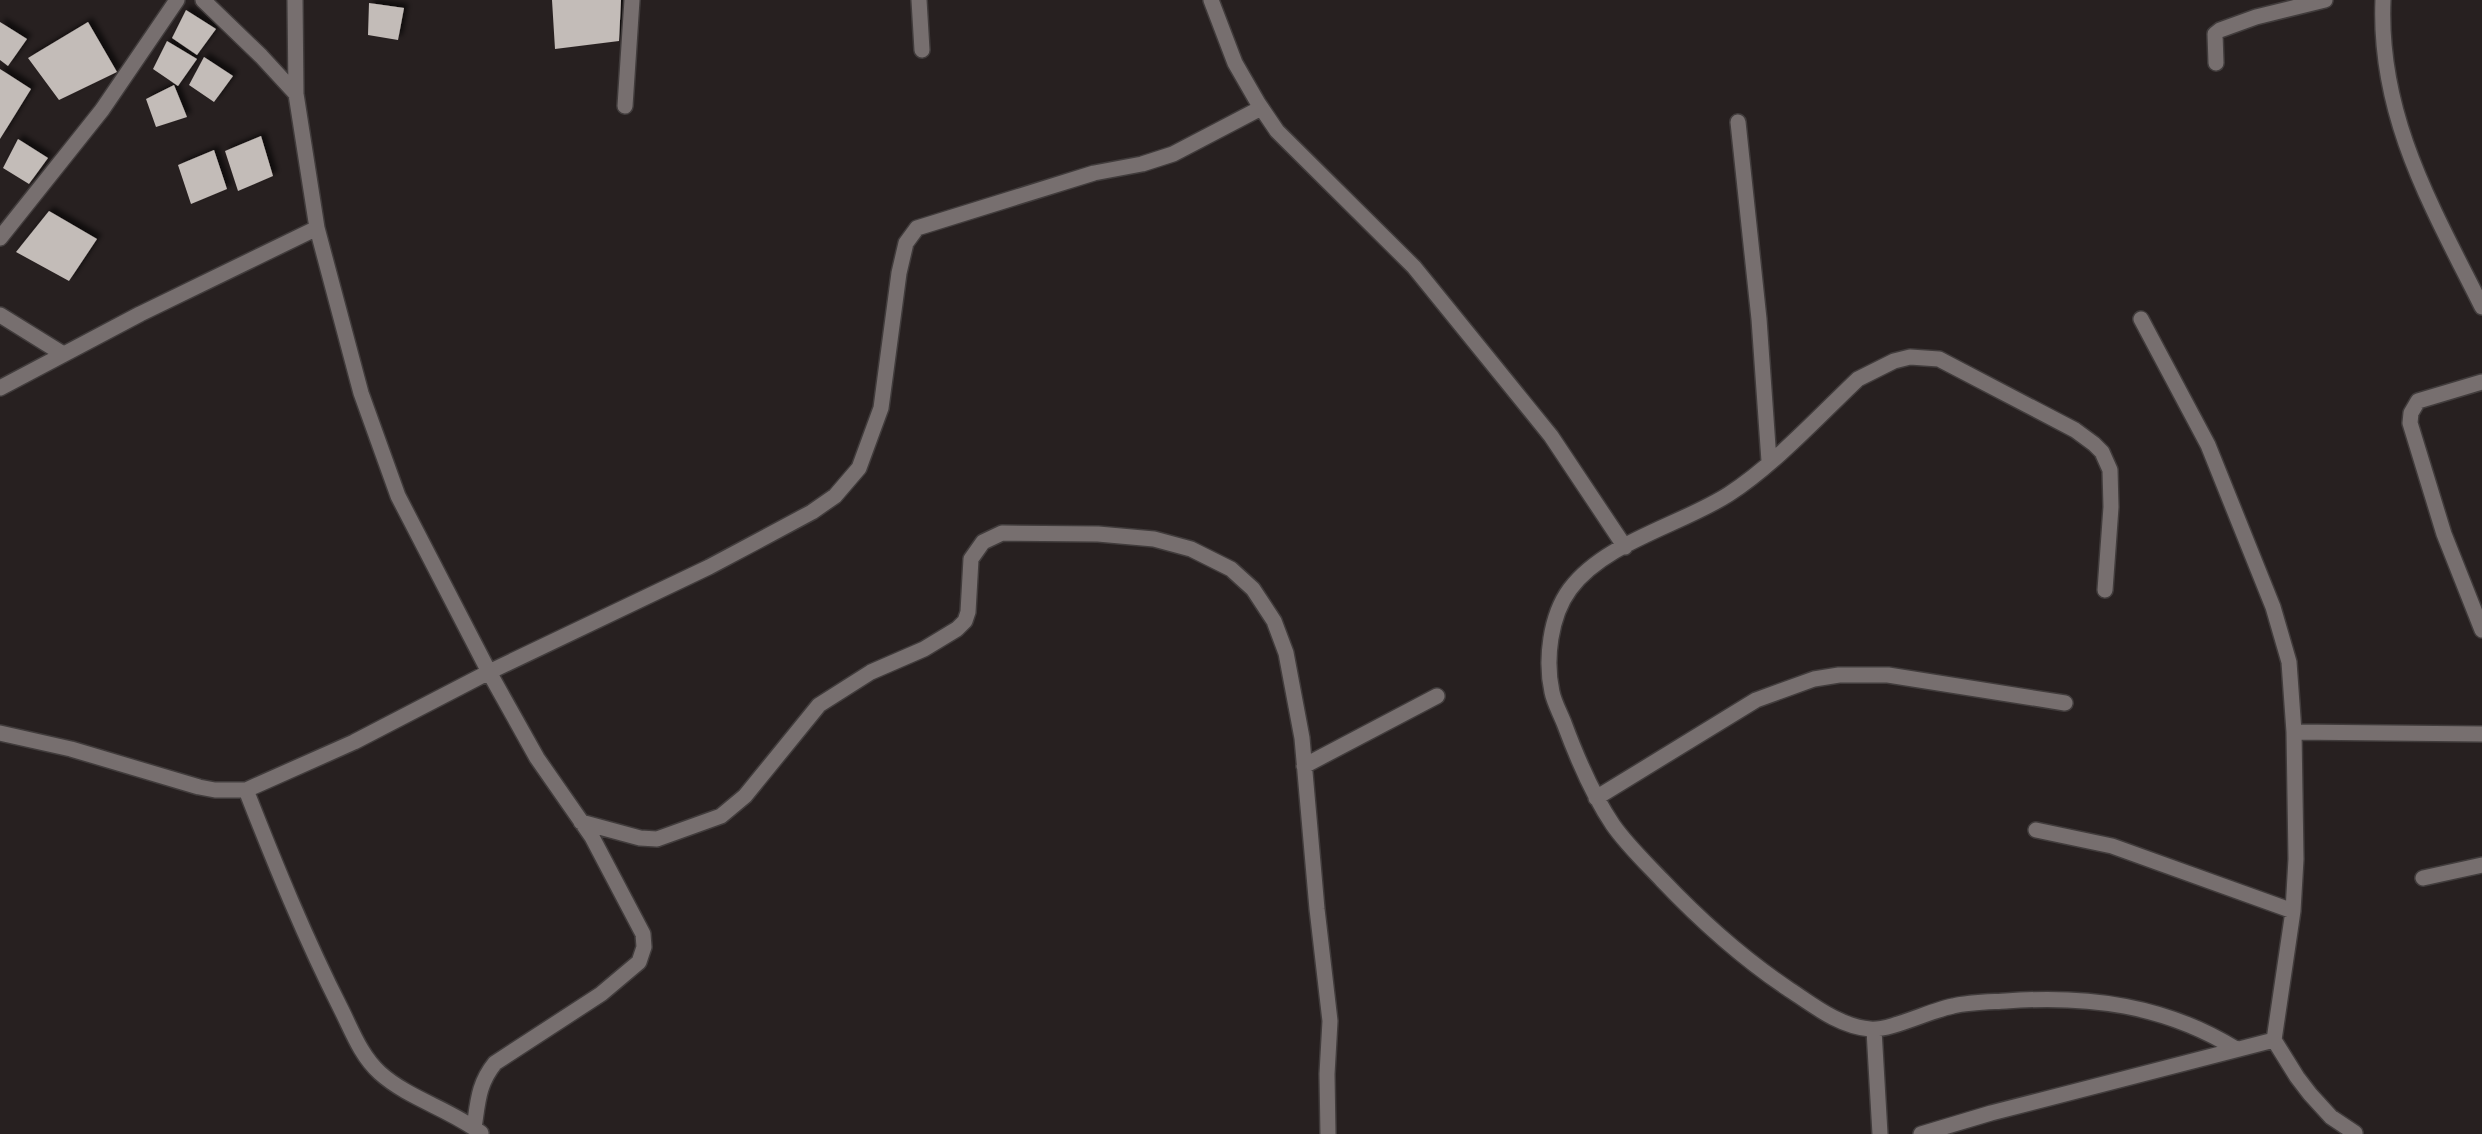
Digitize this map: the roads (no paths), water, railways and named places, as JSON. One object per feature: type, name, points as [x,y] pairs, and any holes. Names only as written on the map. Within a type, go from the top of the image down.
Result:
[{"type":"street","points":[[0,238],[102,110],[177,0]]},
{"type":"street","points":[[203,0],[261,56],[296,94]]},
{"type":"street","points":[[295,0],[296,94],[317,228],[361,393],[398,496],[489,672],[537,758],[592,837],[644,934],[644,947],[639,962],[602,994],[496,1062],[485,1075],[480,1086],[478,1131]]},
{"type":"street","points":[[625,106],[632,0]]},
{"type":"street","points":[[919,0],[922,50]]},
{"type":"street","points":[[1211,0],[1235,63],[1261,108],[1277,131],[1311,167],[1414,267],[1551,436],[1625,547]]},
{"type":"street","points":[[2216,63],[2215,34],[2220,30],[2256,17],[2325,0]]},
{"type":"street","points":[[2383,0],[2386,74],[2401,133],[2424,192],[2482,307]]},
{"type":"street","points":[[0,733],[71,749],[215,790],[246,790],[354,742],[489,672],[710,567],[812,512],[835,496],[858,468],[882,408],[899,273],[906,243],[917,228],[1094,173],[1142,164],[1173,154],[1261,108]]},
{"type":"street","points":[[1738,122],[1759,318],[1770,461]]},
{"type":"street","points":[[0,388],[63,354],[317,228]]},
{"type":"street","points":[[0,315],[63,354]]},
{"type":"street","points":[[2141,319],[2208,444],[2273,608],[2289,662],[2294,732],[2296,859],[2293,911],[2274,1040],[2310,1094],[2331,1117],[2356,1134]]},
{"type":"street","points":[[2105,590],[2111,507],[2110,470],[2102,452],[2075,430],[1939,359],[1910,357],[1894,361],[1858,379],[1756,475],[1728,494],[1625,547],[1588,572],[1570,589],[1558,612],[1552,637],[1550,665],[1552,693],[1571,744],[1596,798],[1613,825],[1636,854],[1697,917],[1757,968],[1832,1018],[1856,1027],[1874,1030],[1953,1006],[2069,998],[2130,1006],[2212,1034],[2236,1049]]},
{"type":"street","points":[[2482,382],[2418,402],[2411,413],[2410,423],[2444,534],[2482,630]]},
{"type":"street","points":[[581,822],[640,838],[657,839],[721,816],[745,796],[818,705],[871,672],[924,649],[957,629],[965,621],[968,612],[971,559],[982,542],[989,537],[1002,533],[1098,534],[1154,539],[1191,549],[1231,569],[1253,589],[1274,621],[1286,653],[1302,738],[1317,909],[1330,1021],[1327,1074],[1328,1134]]},
{"type":"street","points":[[1596,798],[1756,700],[1814,679],[1839,675],[1888,675],[2066,703]]},
{"type":"street","points":[[1304,766],[1437,696]]},
{"type":"street","points":[[2294,732],[2482,734]]},
{"type":"street","points":[[246,790],[276,866],[329,986],[364,1054],[381,1074],[414,1095],[455,1114],[478,1131]]},
{"type":"street","points":[[2036,830],[2112,846],[2293,911]]},
{"type":"street","points":[[2423,878],[2482,864]]},
{"type":"street","points":[[1874,1030],[1880,1134]]},
{"type":"street","points":[[1925,1134],[1991,1113],[2274,1040]]}]
